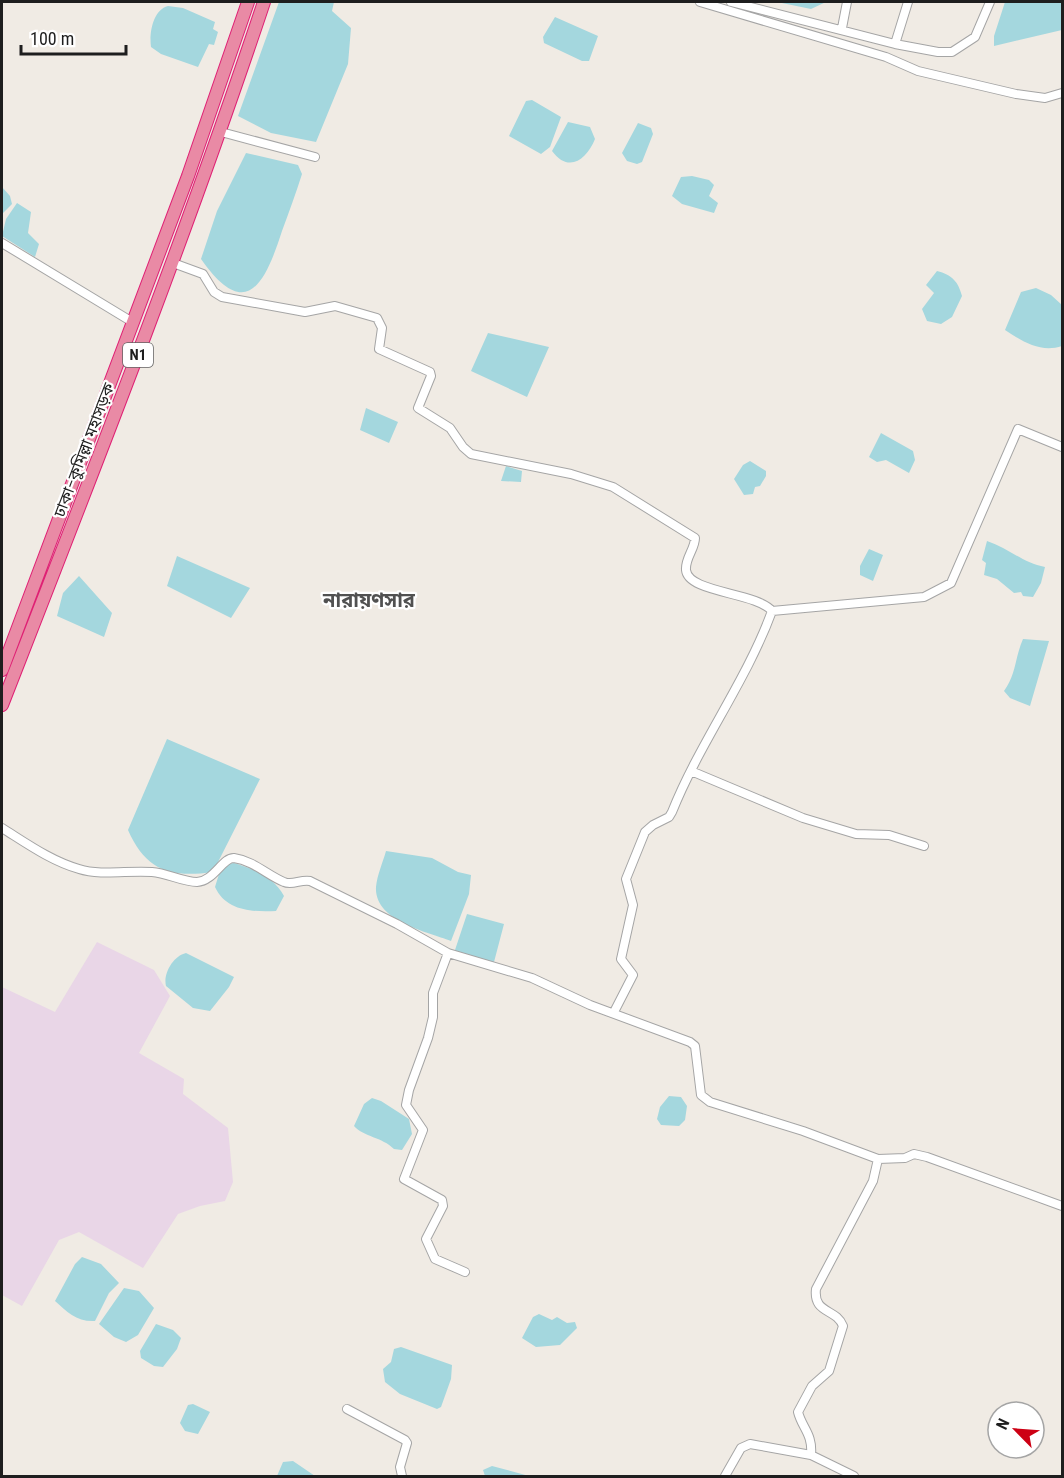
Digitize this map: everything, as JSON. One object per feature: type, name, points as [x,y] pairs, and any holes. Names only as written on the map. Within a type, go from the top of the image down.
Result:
[{"type":"highway","name":"ঢাকা–কুমিল্লা মহাসড়ক","points":[[2,670],[134,323],[248,2]]},
{"type":"highway","name":"ঢাকা–কুমিল্লা মহাসড়ক","points":[[2,705],[221,132],[264,2]]},
{"type":"highway","points":[[188,176],[202,181]]},
{"type":"street","points":[[700,2],[886,57],[918,71],[1016,94],[1045,98],[1062,93]]},
{"type":"street","points":[[731,2],[842,28],[895,44],[938,52],[952,51],[975,37],[990,2]]},
{"type":"street","points":[[842,28],[847,2]]},
{"type":"street","points":[[895,44],[908,2]]},
{"type":"street","points":[[221,132],[315,157]]},
{"type":"street","points":[[2,243],[134,323]]},
{"type":"street","points":[[172,263],[203,274],[214,292],[222,297],[305,312],[335,306],[377,318],[382,328],[379,349],[430,372],[431,376],[418,408],[450,428],[463,447],[471,454],[571,474],[614,487],[695,538],[686,566],[686,573],[691,580],[714,591],[727,591],[766,604],[772,611]]},
{"type":"street","points":[[772,611],[924,597],[951,583],[1018,429],[1062,447]]},
{"type":"street","points":[[614,1012],[633,975],[621,959],[633,905],[626,879],[645,832],[652,825],[669,817],[691,771],[749,667],[772,611]]},
{"type":"street","points":[[691,771],[802,818],[856,834],[889,835],[924,846]]},
{"type":"street","points":[[2,828],[80,870],[154,872],[197,882],[214,876],[227,860],[232,858],[264,869],[283,882],[290,884],[303,879],[397,924],[448,953],[532,978],[695,1046],[701,1095],[710,1102],[803,1131],[878,1159],[905,1158],[914,1154],[927,1156],[1062,1206]]},
{"type":"street","points":[[448,953],[433,993],[433,1017],[428,1038],[409,1090],[406,1105],[423,1130],[404,1179],[442,1200],[443,1206],[426,1239],[435,1259],[465,1272]]},
{"type":"street","points":[[811,1455],[812,1446],[808,1430],[798,1412],[812,1386],[828,1371],[843,1326],[841,1321],[818,1305],[815,1298],[816,1289],[873,1181],[878,1159]]},
{"type":"street","points":[[348,1409],[405,1440],[400,1467],[402,1476]]},
{"type":"street","points":[[725,1476],[741,1448],[750,1444],[811,1455],[854,1476]]},
{"type":"shaded area","points":[[97,942],[154,970],[170,996],[139,1053],[184,1079],[183,1094],[228,1128],[233,1182],[225,1201],[200,1206],[178,1214],[143,1268],[79,1232],[59,1240],[22,1306],[2,1295],[2,987],[55,1012]]},
{"type":"water","points":[[279,2],[334,2],[332,11],[351,28],[348,64],[316,142],[271,133],[238,116]]},
{"type":"water","points":[[777,2],[826,2],[811,9]]},
{"type":"water","points":[[1005,2],[1062,2],[1062,30],[994,46],[994,36]]},
{"type":"water","points":[[168,6],[183,8],[215,22],[213,29],[218,32],[214,45],[209,44],[198,67],[161,54],[151,47],[153,23],[159,12]]},
{"type":"water","points":[[555,17],[598,36],[589,61],[582,61],[544,43],[543,37]]},
{"type":"water","points":[[532,100],[561,117],[550,147],[541,154],[509,136],[526,101]]},
{"type":"water","points":[[568,122],[590,127],[595,139],[582,158],[571,163],[558,158],[552,151]]},
{"type":"water","points":[[638,123],[651,128],[653,134],[642,162],[637,164],[627,161],[622,153]]},
{"type":"water","points":[[246,153],[298,165],[302,174],[268,267],[261,280],[252,289],[242,292],[230,289],[201,259],[217,211]]},
{"type":"water","points":[[692,176],[709,180],[714,185],[709,196],[718,203],[714,213],[682,204],[672,196],[681,177]]},
{"type":"water","points":[[2,187],[10,196],[12,204],[2,214]]},
{"type":"water","points":[[17,203],[31,212],[28,233],[39,244],[35,257],[2,236],[6,219]]},
{"type":"water","points":[[937,271],[954,279],[962,296],[952,317],[941,324],[927,321],[922,309],[934,293],[926,285]]},
{"type":"water","points":[[1036,288],[1051,295],[1062,305],[1062,346],[1039,347],[1005,330],[1021,292]]},
{"type":"water","points":[[488,333],[549,347],[527,397],[471,371]]},
{"type":"water","points":[[366,408],[398,422],[389,443],[360,430]]},
{"type":"water","points":[[881,433],[913,451],[915,460],[909,473],[886,460],[877,462],[869,457]]},
{"type":"water","points":[[750,461],[766,471],[766,476],[760,486],[755,487],[753,494],[744,495],[734,479],[743,465]]},
{"type":"water","points":[[506,466],[522,471],[521,482],[501,481]]},
{"type":"water","points":[[987,541],[1045,567],[1041,583],[1033,597],[1023,596],[1021,592],[1014,593],[997,579],[984,575],[986,563],[982,560]]},
{"type":"water","points":[[869,549],[883,555],[873,581],[860,575],[860,566]]},
{"type":"water","points":[[177,556],[250,588],[231,618],[167,586]]},
{"type":"water","points":[[79,576],[112,613],[104,637],[57,616],[63,593]]},
{"type":"water","points":[[1023,639],[1049,641],[1030,706],[1010,698],[1004,691],[1011,679]]},
{"type":"water","points":[[167,739],[260,779],[213,872],[185,874],[162,869],[143,855],[128,830]]},
{"type":"water","points":[[386,851],[432,858],[458,872],[471,875],[469,894],[451,941],[416,929],[393,917],[384,909],[378,899],[376,887]]},
{"type":"water","points":[[234,863],[263,875],[280,889],[284,896],[276,911],[241,908],[226,901],[220,895],[215,887],[219,874],[227,864]]},
{"type":"water","points":[[467,914],[504,924],[494,962],[454,953]]},
{"type":"water","points":[[186,953],[234,977],[210,1011],[193,1008],[166,986],[166,976],[170,966]]},
{"type":"water","points":[[669,1096],[681,1097],[687,1106],[685,1120],[679,1126],[661,1125],[657,1119],[660,1107]]},
{"type":"water","points":[[372,1098],[381,1101],[409,1119],[412,1134],[402,1150],[394,1149],[354,1126],[364,1104]]},
{"type":"water","points":[[82,1257],[101,1264],[119,1283],[109,1293],[95,1321],[78,1318],[55,1301],[75,1264]]},
{"type":"water","points":[[124,1288],[139,1291],[154,1308],[138,1335],[126,1342],[114,1337],[99,1324]]},
{"type":"water","points":[[539,1314],[552,1320],[557,1317],[567,1323],[575,1322],[577,1328],[560,1345],[536,1347],[522,1338],[533,1317]]},
{"type":"water","points":[[156,1324],[173,1330],[181,1338],[177,1349],[163,1367],[154,1366],[141,1358],[140,1351]]},
{"type":"water","points":[[401,1347],[452,1365],[451,1379],[441,1407],[437,1409],[400,1394],[385,1382],[383,1369],[391,1362],[394,1349]]},
{"type":"water","points":[[193,1404],[210,1412],[198,1434],[185,1431],[180,1423],[188,1405]]},
{"type":"water","points":[[293,1461],[315,1476],[277,1476],[283,1462]]},
{"type":"water","points":[[492,1466],[529,1476],[485,1476],[483,1470]]},
{"type":"district","name":"নারায়ণসার","points":[[369,600]]}]
